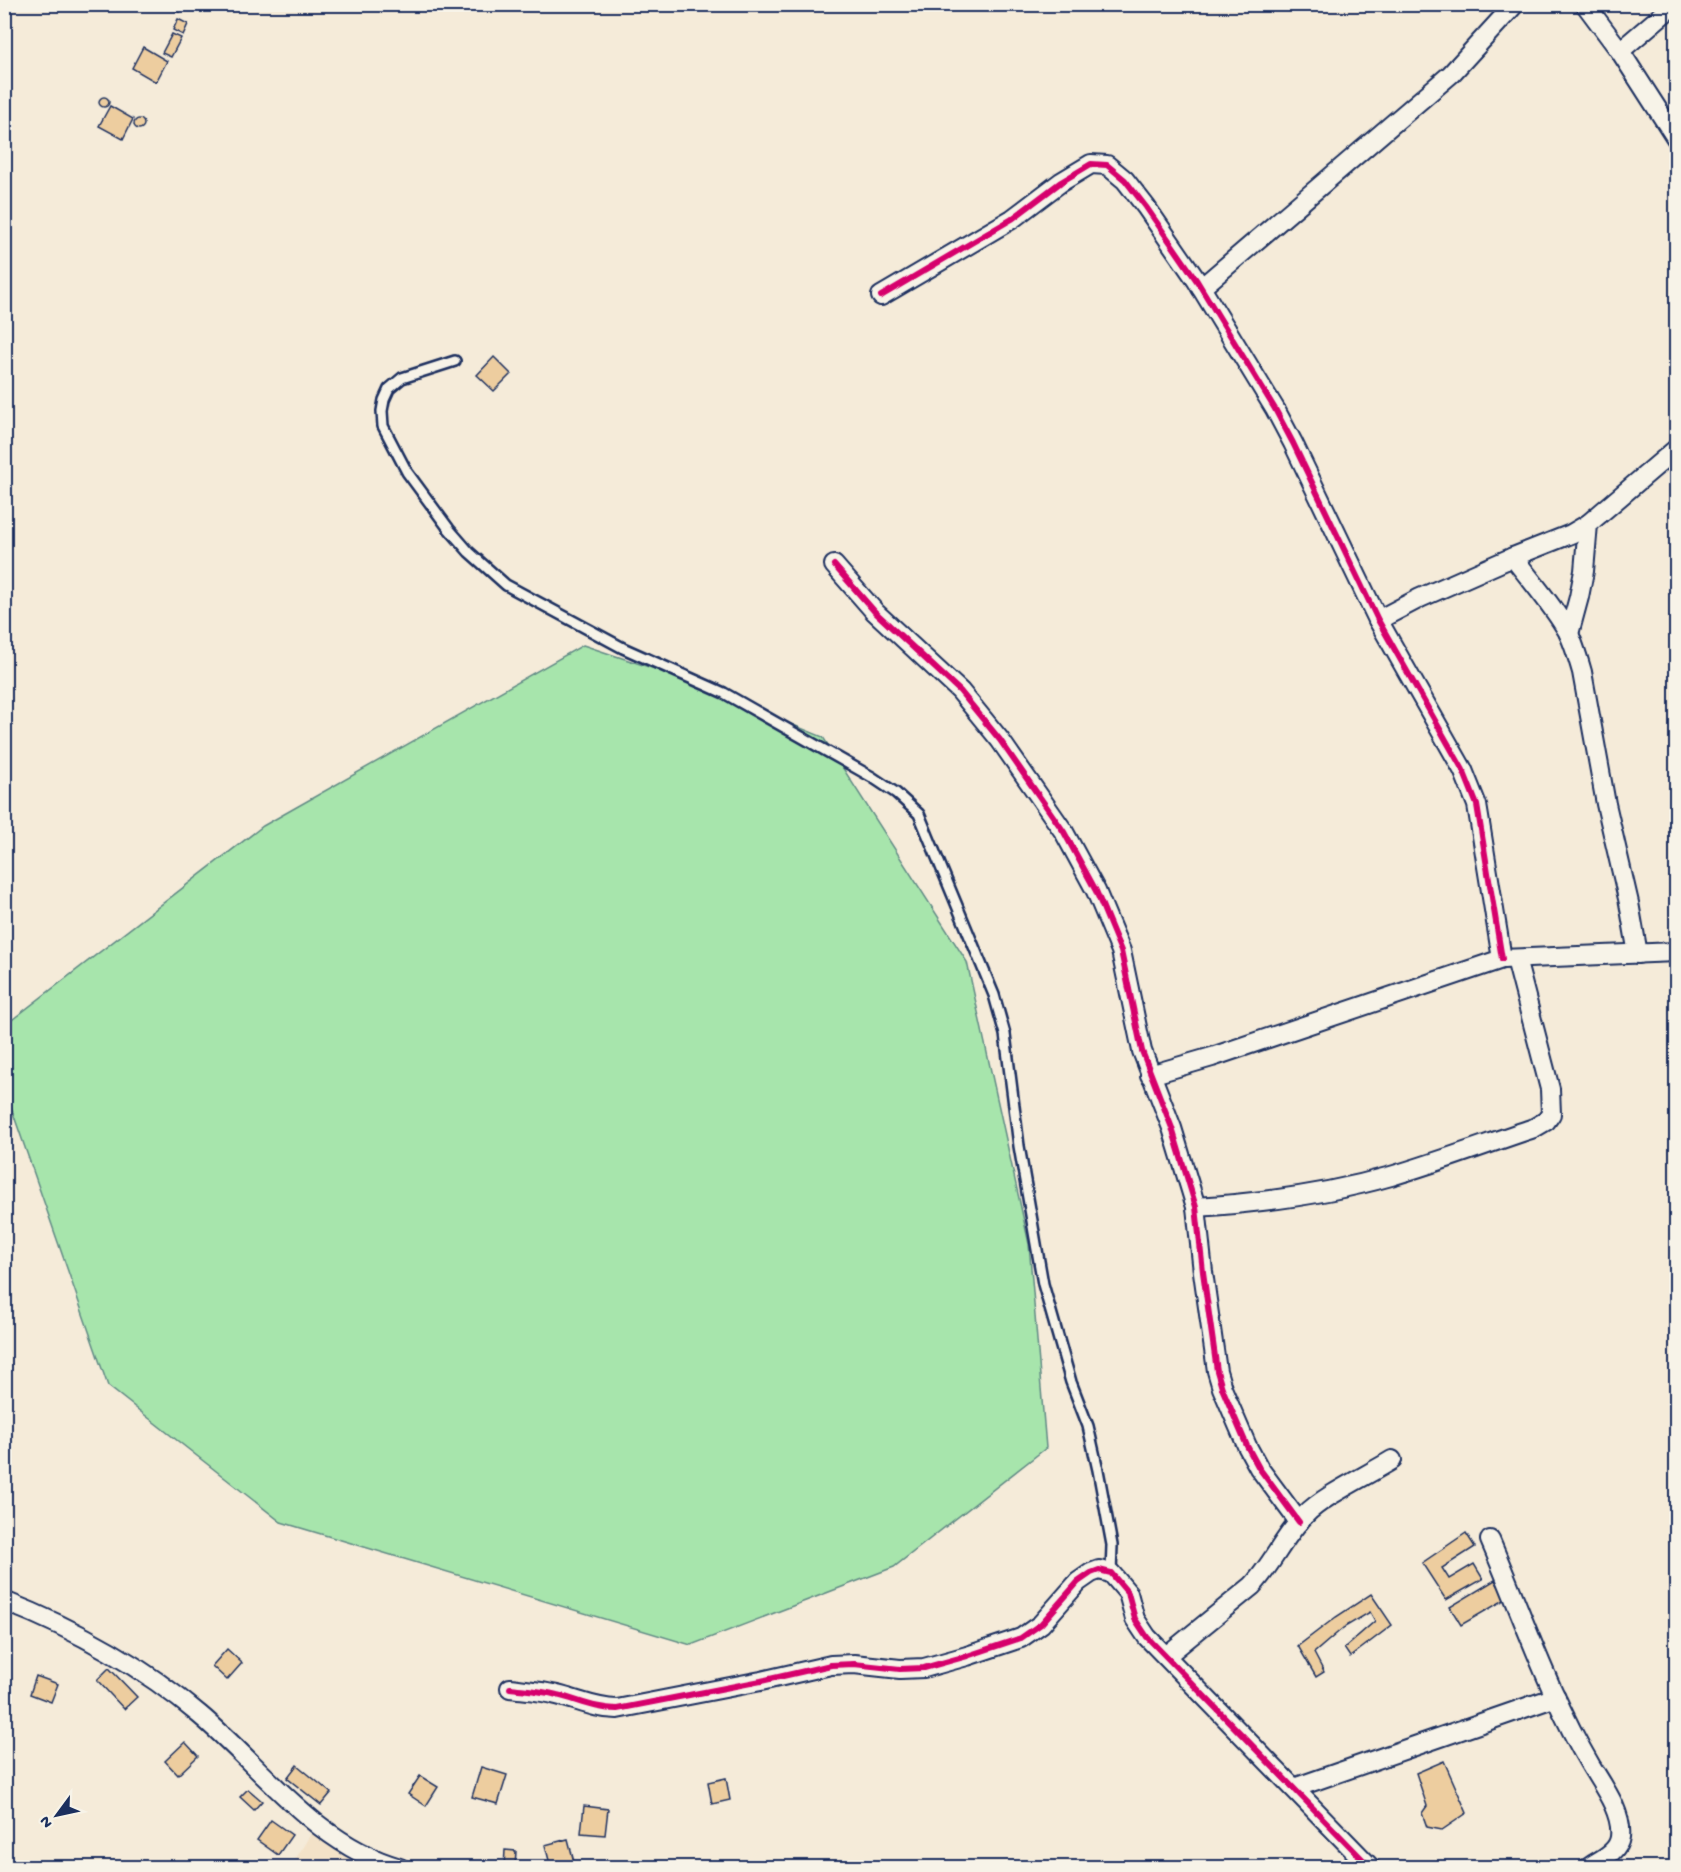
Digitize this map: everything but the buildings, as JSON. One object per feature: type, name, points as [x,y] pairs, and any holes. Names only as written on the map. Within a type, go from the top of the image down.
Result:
[{"type":"street","points":[[1201,288],[1451,74],[1515,4]]},
{"type":"street","points":[[1585,4],[1620,51],[1677,138]]},
{"type":"street","points":[[1620,51],[1675,4]]},
{"type":"street","points":[[881,296],[1012,219],[1079,170],[1091,164],[1107,165],[1125,180],[1146,207],[1240,349],[1293,442],[1378,620],[1453,750],[1471,787],[1477,805],[1509,959],[1550,1089],[1551,1114],[1546,1121],[1524,1131],[1389,1176],[1316,1193],[1196,1207]]},
{"type":"street","points":[[1378,620],[1513,557],[1571,534],[1588,524],[1677,449]]},
{"type":"street","points":[[1569,634],[1584,571],[1588,524]]},
{"type":"street","points":[[1513,557],[1569,634],[1582,672],[1606,804],[1629,903],[1638,954]]},
{"type":"street","points":[[834,565],[875,612],[965,696],[1000,740],[1064,831],[1096,891],[1121,951],[1142,1051],[1172,1128],[1196,1207],[1203,1272],[1222,1388],[1259,1468],[1299,1522]]},
{"type":"street","points":[[1150,1075],[1509,959],[1677,952]]},
{"type":"street","points":[[1166,1656],[1252,1586],[1262,1576],[1299,1522],[1316,1506],[1392,1460]]},
{"type":"street","points":[[1490,1540],[1556,1697],[1618,1818],[1620,1838],[1616,1848],[1587,1868]]},
{"type":"street","points":[[510,1688],[541,1691],[595,1707],[617,1709],[831,1665],[924,1668],[1021,1638],[1041,1624],[1078,1582],[1090,1573],[1099,1570],[1111,1573],[1128,1593],[1135,1618],[1146,1637],[1371,1868]]},
{"type":"street","points":[[4,1601],[81,1634],[152,1677],[216,1729],[265,1779],[321,1826],[370,1856],[400,1868]]},
{"type":"street","points":[[1294,1788],[1556,1697]]},
{"type":"lane","points":[[455,361],[402,378],[389,389],[382,411],[383,426],[407,472],[469,552],[506,585],[623,648],[724,693],[872,777],[909,803],[923,820],[994,995],[1005,1034],[1019,1146],[1041,1274],[1052,1321],[1071,1382],[1088,1426],[1112,1545],[1111,1573]]},
{"type":"shaded area","points":[[315,1827],[392,1868],[290,1868]]},
{"type":"green space","points":[[583,645],[661,671],[823,737],[967,962],[1029,1244],[1046,1448],[894,1567],[691,1645],[281,1522],[108,1386],[5,1090],[4,1026],[263,826]]},
{"type":"cycle path","points":[[881,296],[1012,219],[1061,182],[1091,164],[1107,165],[1125,180],[1197,281],[1275,409],[1378,620],[1463,770],[1477,805],[1502,959]]},
{"type":"cycle path","points":[[834,565],[875,612],[960,691],[1000,740],[1064,832],[1096,891],[1121,951],[1142,1051],[1172,1128],[1196,1207],[1217,1371],[1222,1388],[1259,1468],[1299,1522]]},
{"type":"cycle path","points":[[510,1688],[546,1692],[594,1706],[617,1709],[831,1665],[924,1668],[1021,1638],[1041,1624],[1078,1582],[1099,1570],[1111,1573],[1128,1593],[1135,1619],[1147,1637],[1371,1868]]}]
